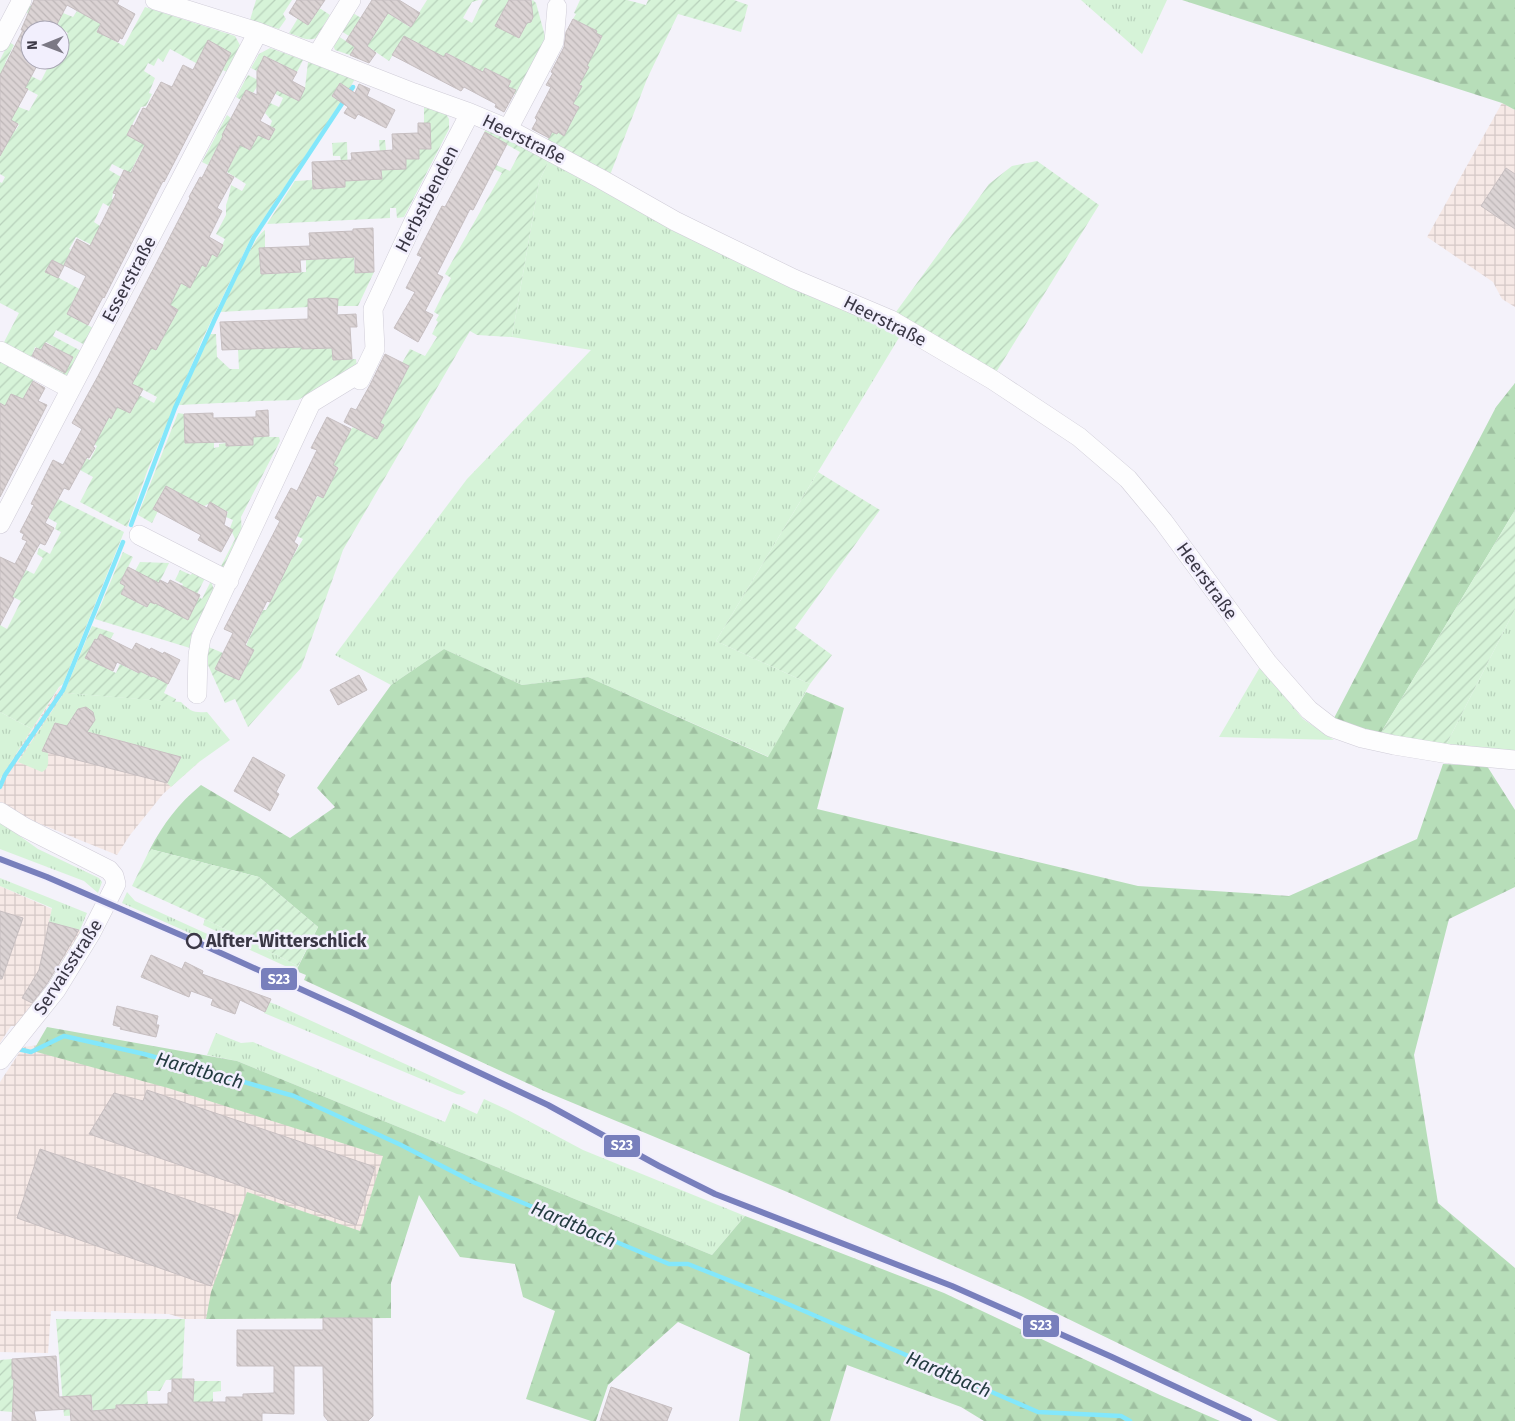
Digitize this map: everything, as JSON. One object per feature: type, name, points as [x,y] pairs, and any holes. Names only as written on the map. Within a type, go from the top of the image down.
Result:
[{"type":"street","points":[[0,42],[22,0]]},
{"type":"street","name":"Heerstraße","points":[[155,0],[258,32],[508,129],[684,225],[794,279],[890,320],[993,380],[1080,437],[1128,478],[1163,521],[1267,662],[1309,710],[1331,727],[1362,738],[1394,745],[1449,754],[1515,760]]},
{"type":"street","points":[[317,55],[351,0]]},
{"type":"street","points":[[508,129],[554,42],[557,7]]},
{"type":"street","name":"Esserstraße","points":[[0,524],[258,32]]},
{"type":"street","name":"Herbstbenden","points":[[197,694],[198,655],[201,638],[303,420],[311,403],[365,370],[375,349],[373,309],[414,221],[470,113]]},
{"type":"street","points":[[0,351],[72,389]]},
{"type":"street","points":[[139,535],[229,581]]},
{"type":"street","name":"Servaisstraße","points":[[0,812],[24,827],[109,870],[114,876],[116,884],[91,933],[56,990],[0,1060]]},
{"type":"shaded area","points":[[1502,103],[1515,110],[1515,307],[1502,299],[1493,282],[1427,237]]},
{"type":"shaded area","points":[[60,687],[199,762],[163,794],[130,835],[117,855],[28,819],[0,804],[0,779],[3,773]]},
{"type":"shaded area","points":[[0,886],[52,909],[49,922],[81,931],[34,1004],[18,1026],[11,1026],[0,1043]]},
{"type":"shaded area","points":[[75,1041],[432,1150],[391,1282],[391,1318],[185,1319],[169,1314],[51,1311],[48,1353],[0,1352],[0,1082],[23,1047]]},
{"type":"green space","points":[[113,0],[97,31],[124,46],[145,7],[235,36],[241,47],[228,73],[223,70],[220,76],[170,49],[163,62],[158,58],[154,66],[148,63],[144,71],[155,78],[149,93],[152,94],[146,106],[141,107],[127,135],[145,144],[130,173],[112,164],[109,170],[121,177],[113,193],[112,199],[114,200],[110,207],[103,203],[94,222],[104,232],[96,247],[76,237],[69,249],[71,250],[64,266],[52,260],[46,271],[85,292],[74,299],[67,314],[93,328],[85,345],[56,330],[53,336],[81,351],[69,375],[61,377],[42,367],[44,363],[64,373],[73,358],[46,342],[41,350],[35,347],[30,361],[2,346],[19,313],[0,303],[0,182],[2,183],[5,177],[0,174],[0,145],[8,127],[15,131],[19,125],[7,118],[16,106],[29,111],[38,95],[0,75],[0,60],[9,42],[14,45],[5,63],[41,81],[46,70],[70,70],[70,20],[59,20],[63,13],[73,17],[77,11],[83,14]]},
{"type":"green space","points":[[256,0],[292,0],[283,14],[286,19],[279,29],[250,20]]},
{"type":"green space","points":[[427,0],[479,0],[472,2],[463,18],[472,23],[483,0],[520,0],[524,5],[533,0],[536,3],[546,40],[517,96],[514,94],[515,90],[508,87],[511,81],[485,68],[481,76],[473,67],[447,53],[443,59],[424,46],[408,39],[403,38],[389,61],[367,46],[379,28],[386,12],[410,27]]},
{"type":"green space","points":[[580,0],[627,0],[646,5],[648,0],[734,0],[748,5],[741,32],[678,14],[647,79],[610,175],[547,141],[552,132],[564,135],[579,107],[568,101],[577,97],[582,86],[578,84],[589,67],[578,61],[590,45],[596,48],[602,37],[596,33],[597,31],[573,19]]},
{"type":"green space","points":[[1081,0],[1167,0],[1142,54]]},
{"type":"green space","points":[[1182,0],[1515,0],[1515,110],[1502,103]]},
{"type":"green space","points":[[29,5],[59,20],[42,20],[25,12]]},
{"type":"green space","points":[[319,9],[330,15],[316,38],[306,39],[289,33],[298,18],[308,25]]},
{"type":"green space","points":[[353,13],[361,18],[349,36],[341,31]]},
{"type":"green space","points":[[338,36],[355,47],[350,55],[335,50],[334,45]]},
{"type":"green space","points":[[270,48],[303,60],[297,72],[265,56],[257,71],[251,68],[259,54]]},
{"type":"green space","points":[[308,62],[355,79],[349,89],[340,83],[332,96],[341,102],[252,236],[203,338],[148,469],[127,527],[80,502],[93,477],[80,470],[86,458],[90,460],[97,446],[92,443],[98,437],[109,417],[111,418],[106,401],[130,413],[139,395],[154,403],[157,397],[115,375],[135,339],[156,350],[178,310],[170,305],[181,283],[190,287],[197,263],[206,267],[212,254],[217,256],[225,239],[216,234],[226,215],[226,205],[231,185],[242,191],[246,184],[227,172],[235,155],[218,146],[208,165],[202,162],[227,115],[231,118],[222,135],[250,150],[258,135],[269,140],[275,129],[270,126],[272,121],[265,113],[270,103],[279,107],[283,98],[258,85],[253,93],[246,90],[241,100],[236,97],[248,75],[299,101],[305,88]]},
{"type":"green space","points":[[424,107],[446,114],[449,119],[449,129],[404,217],[397,218],[396,208],[390,208],[390,218],[267,224],[295,181],[312,180],[313,189],[345,187],[344,161],[341,161],[340,156],[333,156],[332,143],[347,142],[348,181],[382,178],[379,140],[385,140],[388,169],[406,159],[419,159],[419,149],[431,149],[430,123],[424,123]]},
{"type":"green space","points":[[486,129],[549,160],[539,182],[512,337],[477,335],[470,331],[343,550],[301,668],[248,727],[235,699],[225,703],[208,665],[206,646],[223,653],[216,669],[239,680],[254,650],[246,646],[248,641],[263,610],[266,610],[283,574],[303,539],[297,536],[315,500],[318,496],[323,498],[338,468],[333,465],[351,429],[353,427],[377,439],[384,425],[380,423],[409,366],[402,363],[410,349],[425,356],[437,337],[432,334],[439,315],[434,312],[451,278],[445,274],[502,173],[494,169],[496,165],[510,171],[520,152],[484,132]]},
{"type":"green space","points":[[549,160],[733,259],[900,336],[716,641],[810,684],[769,757],[588,677],[522,685],[444,649],[391,685],[335,655],[467,479],[591,350],[512,337],[539,182]]},
{"type":"green space","points":[[1037,161],[1099,205],[995,374],[893,316],[989,184],[1012,166]]},
{"type":"green space","points":[[265,230],[265,248],[259,249],[261,274],[306,272],[306,260],[354,257],[355,273],[374,272],[358,306],[328,306],[327,298],[308,299],[308,307],[220,312],[254,244]]},
{"type":"green space","points":[[301,333],[302,349],[332,348],[333,360],[356,359],[357,367],[298,400],[179,405],[209,334],[216,334],[217,357],[230,369],[239,369],[238,349]]},
{"type":"green space","points":[[0,359],[35,377],[26,394],[35,399],[1,414],[5,406],[0,403]]},
{"type":"green space","points":[[1515,383],[1515,510],[1379,736],[1333,720],[1496,407]]},
{"type":"green space","points":[[178,413],[184,414],[185,443],[214,442],[214,448],[219,447],[219,444],[226,443],[226,446],[253,445],[253,437],[279,437],[280,441],[241,517],[242,535],[225,568],[219,570],[235,539],[230,528],[233,520],[226,517],[228,512],[210,503],[204,506],[166,486],[153,509],[158,511],[152,523],[138,515]]},
{"type":"green space","points":[[818,472],[880,510],[795,628],[832,655],[810,684],[716,641]]},
{"type":"green space","points":[[58,499],[124,532],[63,684],[59,687],[32,729],[0,712],[0,625],[7,629],[21,601],[7,594],[17,587],[26,570],[34,574],[43,558],[37,554],[39,548],[50,554],[61,532],[55,529],[57,523],[48,518]]},
{"type":"green space","points":[[1515,510],[1515,609],[1444,749],[1379,736]]},
{"type":"green space","points":[[123,552],[133,557],[120,583],[125,586],[121,594],[146,607],[150,602],[158,604],[199,597],[202,599],[211,581],[214,590],[192,633],[190,648],[95,619]]},
{"type":"green space","points":[[140,562],[169,563],[159,583],[135,571]]},
{"type":"green space","points":[[180,570],[191,575],[193,571],[205,578],[197,594],[175,580]]},
{"type":"green space","points":[[1515,609],[1515,757],[1444,749]]},
{"type":"green space","points":[[92,626],[114,633],[110,640],[97,640],[86,658],[116,673],[120,664],[138,673],[140,671],[151,677],[153,676],[168,684],[164,693],[176,699],[175,702],[64,693]]},
{"type":"green space","points":[[444,649],[522,685],[588,677],[768,757],[806,692],[844,708],[817,809],[1138,886],[1289,896],[1417,839],[1443,764],[1487,766],[1515,810],[1515,887],[1449,919],[1414,1055],[1438,1203],[1515,1268],[1515,1421],[1278,1421],[1021,1296],[792,1194],[544,1091],[304,980],[306,975],[296,971],[318,927],[259,877],[150,849],[172,814],[201,785],[290,838],[335,807],[317,788],[391,685]]},
{"type":"green space","points":[[1260,667],[1303,719],[1334,740],[1219,737]]},
{"type":"green space","points":[[64,693],[181,702],[192,711],[207,712],[230,740],[199,762],[171,787],[167,783],[181,757],[56,723],[42,750],[48,752],[48,764],[45,770],[42,772],[18,762]]},
{"type":"green space","points":[[0,712],[32,729],[0,779]]},
{"type":"green space","points":[[0,822],[38,849],[99,878],[102,882],[98,893],[84,881],[0,849]]},
{"type":"green space","points":[[150,849],[259,877],[318,927],[298,966],[205,919],[132,886]]},
{"type":"green space","points":[[0,878],[87,913],[80,930],[49,922],[52,908],[0,886]]},
{"type":"green space","points":[[127,892],[135,901],[214,937],[212,943],[122,903]]},
{"type":"green space","points":[[205,919],[298,966],[296,971],[224,938],[225,935],[203,925]]},
{"type":"green space","points":[[256,997],[466,1092],[462,1095],[457,1094],[264,1013],[268,1005],[260,1002],[256,1008],[252,1006]]},
{"type":"green space","points":[[47,1027],[237,1061],[712,1255],[745,1216],[944,1293],[1160,1395],[1220,1421],[984,1421],[961,1407],[847,1365],[830,1421],[739,1421],[750,1354],[678,1322],[608,1385],[596,1421],[591,1421],[526,1399],[555,1311],[523,1297],[515,1264],[460,1257],[419,1195],[391,1283],[391,1318],[206,1319],[211,1292],[247,1192],[360,1231],[383,1156],[168,1088],[33,1051]]},
{"type":"green space","points":[[216,1033],[241,1043],[253,1042],[445,1122],[453,1103],[477,1114],[484,1099],[583,1150],[745,1216],[712,1255],[237,1061],[207,1055]]},
{"type":"green space","points":[[56,1319],[185,1319],[182,1379],[166,1380],[160,1391],[147,1391],[148,1405],[115,1409],[116,1418],[108,1416],[107,1410],[93,1411],[91,1395],[79,1396],[83,1415],[64,1416]]},
{"type":"green space","points":[[12,1359],[13,1379],[23,1380],[13,1412],[0,1411],[0,1360]]},
{"type":"green space","points":[[194,1381],[221,1381],[221,1391],[213,1392],[213,1402],[181,1406]]},
{"type":"building","points":[[34,0],[119,0],[117,4],[135,14],[122,39],[120,38],[118,42],[97,32],[101,24],[67,5],[59,20],[25,20]]},
{"type":"building","points":[[297,0],[325,0],[308,25],[289,13]]},
{"type":"building","points":[[372,0],[399,0],[420,13],[411,27],[388,13],[367,46],[376,53],[369,63],[350,55],[355,47],[346,41]]},
{"type":"building","points":[[509,0],[531,0],[533,17],[531,22],[527,23],[519,38],[495,26]]},
{"type":"building","points":[[573,19],[597,31],[596,33],[602,36],[579,85],[582,86],[573,104],[579,107],[564,136],[558,132],[557,134],[552,132],[549,138],[532,129],[537,120],[535,118],[551,87],[546,85],[564,47],[566,32]]},
{"type":"building","points":[[20,36],[20,70],[35,70],[25,88],[28,89],[11,120],[18,124],[0,156],[0,75]]},
{"type":"building","points":[[404,36],[444,57],[446,53],[483,72],[485,68],[511,81],[508,87],[516,90],[504,112],[495,107],[496,104],[464,87],[461,91],[392,55]]},
{"type":"building","points":[[208,40],[231,53],[104,298],[88,325],[67,314],[86,276],[64,265],[77,239],[90,246],[116,194],[113,193],[124,170],[131,173],[145,145],[127,135],[132,125],[134,126],[143,108],[146,109],[161,82],[172,87],[183,65],[193,70]]},
{"type":"building","points":[[264,56],[297,72],[292,81],[305,88],[299,101],[277,90],[260,121],[275,129],[269,140],[258,135],[250,150],[240,145],[226,173],[234,177],[217,208],[222,211],[209,237],[223,245],[217,257],[212,254],[206,267],[202,265],[190,288],[181,283],[170,305],[178,310],[156,350],[151,348],[132,384],[143,389],[130,413],[117,407],[111,419],[109,417],[93,447],[95,448],[89,458],[87,457],[69,490],[64,488],[45,523],[54,528],[45,545],[40,543],[32,557],[0,625],[0,557],[15,564],[27,541],[22,539],[24,534],[20,532],[34,505],[31,504],[53,460],[63,465],[82,429],[72,423],[189,197],[200,177],[202,178],[246,90],[257,95],[257,71]]},
{"type":"building","points":[[340,83],[355,93],[359,84],[370,89],[367,96],[395,110],[386,128],[358,114],[355,119],[344,113],[348,107],[332,96]]},
{"type":"building","points":[[418,123],[430,123],[431,149],[419,149],[419,159],[406,159],[406,169],[381,170],[382,179],[345,181],[345,187],[313,189],[312,162],[352,160],[351,153],[393,150],[392,134],[418,133]]},
{"type":"building","points":[[485,132],[507,144],[473,210],[470,209],[437,274],[443,277],[425,311],[433,315],[418,342],[394,328],[415,292],[406,288],[422,257],[417,255],[424,241],[442,206],[445,207]]},
{"type":"building","points":[[1506,168],[1515,174],[1515,229],[1481,206]]},
{"type":"building","points":[[373,228],[374,272],[355,273],[355,257],[300,260],[301,272],[261,274],[259,248],[310,246],[309,233]]},
{"type":"building","points":[[52,260],[64,266],[58,278],[45,272]]},
{"type":"building","points":[[308,299],[338,299],[337,315],[356,314],[357,327],[350,327],[352,359],[333,360],[332,348],[302,349],[302,347],[222,350],[220,322],[308,319]]},
{"type":"building","points":[[45,343],[73,357],[65,373],[32,356],[36,348],[41,350]]},
{"type":"building","points":[[385,354],[409,366],[380,423],[384,425],[377,439],[344,422],[351,408],[356,410]]},
{"type":"building","points":[[33,381],[45,388],[38,401],[47,405],[0,497],[0,403],[5,406],[11,394],[23,399]]},
{"type":"building","points":[[268,410],[269,436],[253,437],[253,445],[226,446],[226,442],[185,443],[184,414],[213,413],[213,418],[256,417],[256,411]]},
{"type":"building","points":[[327,417],[351,429],[333,465],[338,468],[323,498],[317,495],[294,542],[298,545],[270,602],[267,601],[245,645],[254,650],[239,680],[215,669],[233,633],[224,629],[280,521],[275,518],[291,488],[297,491],[317,450],[311,448]]},
{"type":"building","points":[[166,486],[207,508],[210,502],[227,512],[224,525],[233,530],[221,552],[198,540],[201,535],[153,509]]},
{"type":"building","points":[[128,567],[159,583],[160,580],[168,584],[170,580],[200,595],[188,620],[155,603],[150,602],[147,607],[121,594],[125,586],[120,583]]},
{"type":"building","points":[[100,634],[132,650],[136,643],[150,650],[151,648],[163,654],[164,652],[180,660],[168,684],[117,662],[113,671],[85,658],[95,639],[97,640]]},
{"type":"building","points":[[359,675],[367,690],[338,705],[330,690]]},
{"type":"building","points":[[86,707],[93,712],[95,720],[87,732],[181,757],[167,783],[42,751],[55,723],[67,726],[78,709]]},
{"type":"building","points":[[253,757],[285,775],[276,792],[279,794],[270,811],[234,791]]},
{"type":"building","points":[[0,911],[23,918],[2,979],[0,979]]},
{"type":"building","points":[[49,922],[79,930],[47,984],[32,1003],[22,998],[39,970]]},
{"type":"building","points":[[151,955],[182,969],[185,962],[203,971],[202,974],[271,999],[265,1012],[240,1000],[235,1014],[211,1005],[213,999],[191,991],[189,997],[141,977]]},
{"type":"building","points":[[117,1006],[158,1016],[156,1025],[159,1025],[156,1037],[120,1029],[121,1027],[113,1025]]},
{"type":"building","points":[[147,1090],[375,1167],[356,1225],[89,1134],[114,1093],[143,1101]]},
{"type":"building","points":[[40,1149],[235,1216],[211,1286],[17,1218]]},
{"type":"building","points":[[323,1318],[372,1318],[373,1416],[368,1421],[328,1421],[324,1416],[323,1366],[294,1366],[294,1414],[262,1413],[262,1421],[71,1421],[70,1409],[34,1411],[36,1421],[12,1421],[14,1379],[12,1379],[12,1359],[56,1356],[59,1397],[91,1395],[92,1411],[116,1409],[116,1405],[168,1404],[168,1393],[172,1392],[172,1379],[194,1379],[193,1402],[226,1402],[226,1397],[243,1397],[243,1394],[274,1393],[274,1366],[237,1366],[237,1330],[323,1330]]},
{"type":"building","points":[[611,1387],[672,1408],[667,1421],[600,1421]]},
{"type":"waterway","points":[[131,525],[175,408],[254,237],[353,87]]},
{"type":"waterway","points":[[0,787],[5,775],[63,690],[123,542]]},
{"type":"waterway","name":"Hardtbach","points":[[18,1049],[31,1052],[64,1036],[144,1054],[294,1096],[401,1145],[473,1182],[669,1264],[688,1264],[781,1301],[1038,1412],[1121,1416],[1130,1421]]},
{"type":"transit line","name":"S23","points":[[0,859],[47,877],[190,939],[351,1012],[548,1105],[659,1166],[715,1194],[952,1286],[1112,1357],[1249,1421]]},
{"type":"place","name":"Alfter-Witterschlick","points":[[194,941]]}]
